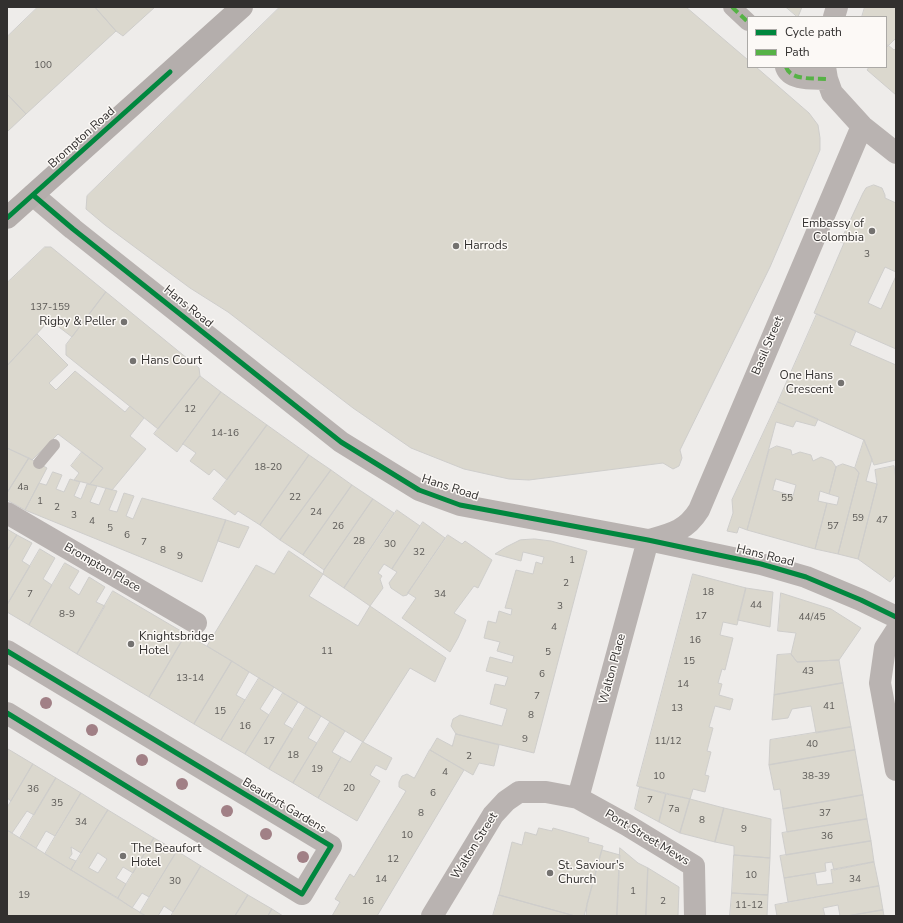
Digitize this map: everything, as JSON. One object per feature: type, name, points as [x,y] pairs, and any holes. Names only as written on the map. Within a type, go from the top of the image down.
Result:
[{"type":"highway","name":"Brompton Road","points":[[7,218],[242,7]]},
{"type":"street","points":[[732,7],[747,21]]},
{"type":"street","points":[[786,68],[794,76],[828,80],[862,126],[896,153]]},
{"type":"street","name":"Basil Street","points":[[648,540],[677,532],[693,519],[699,510],[862,126]]},
{"type":"street","name":"Hans Road","points":[[33,195],[341,442],[419,490],[460,505],[648,540],[761,564],[806,577],[861,600],[896,617]]},
{"type":"street","name":"Brompton Place","points":[[10,510],[196,623]]},
{"type":"street","name":"Walton Place","points":[[578,798],[648,540]]},
{"type":"street","points":[[896,631],[885,648],[880,683],[896,770]]},
{"type":"street","name":"Beaufort Gardens","points":[[7,651],[331,846],[302,894],[7,714]]},
{"type":"street","name":"Walton Street","points":[[432,916],[493,815],[506,801],[519,792],[546,792],[578,798]]},
{"type":"street","name":"Pont Street Mews","points":[[578,798],[627,825],[694,866],[695,916]]},
{"type":"lane","points":[[39,463],[54,445]]},
{"type":"building","points":[[38,7],[95,7],[116,31],[26,114],[7,94],[7,37]]},
{"type":"building","points":[[95,7],[155,7],[123,36],[116,31]]},
{"type":"building","name":"Harrods","points":[[280,7],[686,7],[747,59],[747,68],[757,68],[809,113],[818,125],[820,138],[820,150],[770,267],[680,450],[682,458],[679,466],[673,469],[663,463],[529,480],[509,479],[464,469],[411,448],[353,408],[228,312],[190,288],[105,225],[86,209],[87,196]]},
{"type":"building","points":[[786,7],[802,7],[798,16]]},
{"type":"building","points":[[865,7],[896,7],[896,38],[887,47],[887,16],[862,16]]},
{"type":"building","points":[[888,45],[894,50],[896,48],[896,95],[867,70],[868,68],[887,68]]},
{"type":"building","points":[[7,94],[26,114],[7,132]]},
{"type":"building","points":[[874,185],[882,188],[885,198],[896,203],[896,272],[885,267],[868,303],[881,309],[896,276],[896,349],[814,313],[844,243],[840,242],[863,193],[866,188]]},
{"type":"building","points":[[45,247],[51,247],[106,292],[72,337],[55,324],[45,325],[7,366],[7,283]]},
{"type":"building","name":"Hans Court","points":[[106,292],[199,368],[200,376],[158,429],[66,355],[66,345]]},
{"type":"building","name":"One Hans Crescent","points":[[817,314],[856,331],[850,345],[896,365],[896,460],[874,465],[864,440],[778,402]]},
{"type":"building","points":[[37,334],[68,365],[49,383],[56,390],[75,371],[125,412],[130,406],[144,418],[130,436],[146,449],[112,490],[90,484],[103,468],[58,434],[32,460],[7,448],[7,366]]},
{"type":"building","points":[[200,376],[221,392],[177,452],[154,434]]},
{"type":"building","points":[[221,392],[267,425],[227,480],[214,469],[209,475],[190,461],[196,453],[183,444]]},
{"type":"building","points":[[778,402],[818,419],[815,426],[796,421],[793,427],[776,422],[747,530],[739,527],[737,533],[727,531],[733,513],[732,500]]},
{"type":"building","points":[[267,425],[309,455],[260,525],[238,511],[235,515],[213,499]]},
{"type":"building","points":[[864,440],[872,459],[866,481],[877,484],[858,559],[838,554],[859,473],[855,468]]},
{"type":"building","points":[[777,446],[791,450],[792,455],[800,452],[811,455],[813,461],[821,457],[832,461],[836,467],[829,494],[820,491],[818,501],[827,503],[815,549],[747,530],[769,450]],"holes":[[[776,479],[796,485],[793,496],[773,490]]]},
{"type":"building","points":[[7,448],[29,458],[7,493]]},
{"type":"building","points":[[82,452],[103,468],[90,484],[74,480],[79,473],[71,466]]},
{"type":"building","points":[[309,455],[331,470],[280,540],[260,525]]},
{"type":"building","points":[[29,458],[47,468],[25,510],[7,500],[7,493]]},
{"type":"building","points":[[843,464],[855,468],[859,473],[838,554],[815,549],[827,503],[837,505],[839,497],[829,494],[836,467]]},
{"type":"building","points":[[894,466],[896,479],[896,574],[890,582],[858,559],[877,484],[875,470]]},
{"type":"building","points":[[331,470],[352,485],[303,555],[280,540]]},
{"type":"building","points":[[53,472],[62,475],[56,489],[64,492],[70,479],[80,482],[74,496],[81,499],[87,484],[97,486],[90,502],[99,505],[106,488],[117,491],[109,510],[117,512],[124,493],[134,496],[126,516],[133,519],[142,498],[226,520],[202,582],[25,510],[39,483],[46,485]]},
{"type":"building","points":[[352,485],[373,499],[324,570],[303,555]]},
{"type":"building","points":[[373,499],[394,513],[344,588],[323,574],[324,570]]},
{"type":"building","points":[[397,510],[420,526],[392,569],[384,564],[378,573],[382,576],[380,579],[383,588],[370,606],[344,588]]},
{"type":"building","points":[[226,520],[249,527],[239,548],[218,541]]},
{"type":"building","points":[[423,522],[445,538],[407,595],[403,596],[391,588],[389,583],[397,572],[392,569]]},
{"type":"building","points":[[7,529],[17,535],[7,551]]},
{"type":"building","points":[[17,535],[32,543],[22,561],[30,566],[7,605],[7,551]]},
{"type":"building","points":[[448,535],[462,544],[465,541],[492,560],[478,588],[474,586],[454,613],[466,620],[450,652],[402,618],[416,598],[408,593]]},
{"type":"building","points":[[535,539],[551,541],[587,551],[534,753],[456,734],[451,726],[453,719],[460,715],[502,726],[507,709],[490,704],[495,684],[505,686],[508,677],[486,671],[490,657],[512,663],[514,656],[497,651],[500,642],[484,638],[488,621],[496,623],[499,611],[511,615],[512,609],[505,608],[516,570],[533,574],[536,562],[542,564],[544,557],[523,552],[521,561],[495,554],[520,540]]},
{"type":"building","points":[[40,549],[55,558],[43,579],[52,585],[29,625],[7,612],[7,605]]},
{"type":"building","points":[[289,551],[323,574],[309,596],[358,626],[370,606],[446,658],[435,682],[410,668],[363,742],[207,646],[256,565],[274,574]]},
{"type":"building","points":[[65,563],[79,571],[69,588],[79,595],[89,577],[105,587],[96,602],[105,606],[77,654],[29,625]]},
{"type":"building","points":[[693,574],[746,588],[737,625],[723,622],[720,635],[733,638],[725,670],[722,669],[718,683],[722,684],[719,695],[733,699],[730,710],[715,706],[709,727],[713,728],[707,751],[711,752],[705,775],[709,776],[705,792],[693,789],[690,799],[637,786]]},
{"type":"building","points":[[746,588],[773,592],[770,627],[738,620]]},
{"type":"building","name":"Knightsbridge Hotel","points":[[113,591],[186,634],[149,697],[77,654]]},
{"type":"building","points":[[781,593],[831,609],[861,628],[839,660],[797,662],[791,654],[796,633],[778,631]]},
{"type":"building","points":[[186,634],[232,661],[194,724],[149,697]]},
{"type":"building","points":[[791,654],[797,662],[839,660],[843,683],[774,695],[777,655]]},
{"type":"building","points":[[232,661],[249,672],[236,695],[245,700],[221,740],[194,724]]},
{"type":"building","points":[[259,678],[274,687],[260,709],[269,715],[245,754],[221,740]]},
{"type":"building","points":[[843,683],[851,727],[816,733],[811,706],[792,709],[788,718],[772,720],[774,695]]},
{"type":"building","points":[[283,693],[298,702],[284,724],[293,729],[269,769],[245,754]]},
{"type":"building","points":[[306,707],[321,716],[308,738],[317,743],[293,783],[269,769]]},
{"type":"building","points":[[330,722],[345,731],[332,752],[341,757],[318,798],[293,783]]},
{"type":"building","points":[[851,727],[855,750],[769,765],[770,740]]},
{"type":"building","points":[[456,734],[499,745],[494,766],[479,763],[473,775],[430,750],[437,738],[452,746]]},
{"type":"building","points":[[363,742],[392,758],[386,770],[376,765],[370,775],[380,781],[357,821],[318,798],[341,757],[350,762]]},
{"type":"building","points":[[8,749],[33,764],[11,801],[7,798]]},
{"type":"building","points":[[430,750],[464,770],[377,916],[332,916],[340,902],[335,899],[350,874],[354,877],[406,791],[399,787],[399,782],[402,776],[407,774],[414,778]]},
{"type":"building","points":[[855,750],[863,795],[783,809],[780,789],[774,790],[769,765]]},
{"type":"building","points":[[33,764],[56,778],[34,815],[27,811],[12,833],[7,830],[7,808]]},
{"type":"building","points":[[56,778],[81,793],[55,836],[46,831],[36,848],[20,838]]},
{"type":"building","points":[[640,787],[666,794],[659,822],[635,809]]},
{"type":"building","points":[[81,793],[108,810],[81,853],[71,847],[72,854],[69,858],[76,861],[71,870],[45,854]]},
{"type":"building","points":[[666,794],[690,799],[680,833],[659,822]]},
{"type":"building","points":[[863,795],[867,819],[787,832],[783,809]]},
{"type":"building","points":[[690,799],[724,808],[715,842],[680,833]]},
{"type":"building","points":[[724,808],[771,819],[770,858],[734,855],[734,846],[715,842]]},
{"type":"building","name":"The Beaufort Hotel","points":[[108,810],[154,838],[133,873],[123,867],[116,878],[126,884],[118,898],[71,870]],"holes":[[[98,853],[107,859],[98,873],[89,868]]]},
{"type":"building","points":[[867,819],[871,841],[786,855],[782,833]]},
{"type":"building","name":"St. Saviour's Church","points":[[539,828],[552,831],[553,828],[589,838],[588,842],[603,846],[584,916],[575,916],[499,895],[512,842],[522,845],[525,832],[536,835]]},
{"type":"building","points":[[7,830],[71,870],[146,916],[7,916]]},
{"type":"building","points":[[154,838],[177,851],[149,897],[142,893],[132,908],[118,898]]},
{"type":"building","points":[[871,841],[874,862],[834,870],[832,862],[825,863],[826,871],[784,878],[780,856]]},
{"type":"building","points":[[620,848],[638,863],[648,868],[646,916],[617,916]]},
{"type":"building","points":[[602,850],[620,855],[617,916],[586,916],[587,904]]},
{"type":"building","points":[[177,851],[201,866],[173,912],[164,906],[158,916],[146,916],[140,913]]},
{"type":"building","points":[[734,855],[770,858],[768,895],[732,893]]},
{"type":"building","points":[[874,862],[879,886],[788,902],[784,878],[815,873],[817,885],[833,883],[831,870]]},
{"type":"building","points":[[201,866],[248,895],[235,916],[171,916]]},
{"type":"building","points":[[648,868],[679,887],[678,916],[646,916]]},
{"type":"building","points":[[879,886],[883,910],[840,916],[838,905],[823,908],[825,916],[777,916],[775,905]]},
{"type":"building","points":[[732,893],[768,895],[767,916],[730,916]]},
{"type":"building","points":[[248,895],[272,909],[268,916],[235,916]]},
{"type":"building","points":[[499,895],[575,916],[493,916]]},
{"type":"building","points":[[272,909],[283,916],[268,916]]},
{"type":"building","points":[[883,910],[884,916],[847,916]]},
{"type":"marked path","points":[[732,7],[747,21]]},
{"type":"marked path","points":[[787,68],[793,75],[798,77],[827,79]]},
{"type":"cycle path","points":[[7,218],[170,72]]},
{"type":"cycle path","points":[[33,195],[73,229],[341,442],[419,490],[460,505],[648,540],[761,564],[806,577],[861,600],[896,617]]},
{"type":"cycle path","points":[[7,651],[331,846],[302,894],[7,713]]},
{"type":"place","name":"Embassy of Colombia","points":[[872,231]]},
{"type":"place","name":"Harrods","points":[[456,246]]},
{"type":"place","name":"Rigby & Peller","points":[[124,322]]},
{"type":"place","name":"Hans Court","points":[[133,361]]},
{"type":"place","name":"One Hans Crescent","points":[[841,383]]},
{"type":"place","name":"Knightsbridge Hotel","points":[[131,644]]},
{"type":"place","name":"The Beaufort Hotel","points":[[123,856]]},
{"type":"place","name":"St. Saviour's Church","points":[[550,873]]}]
